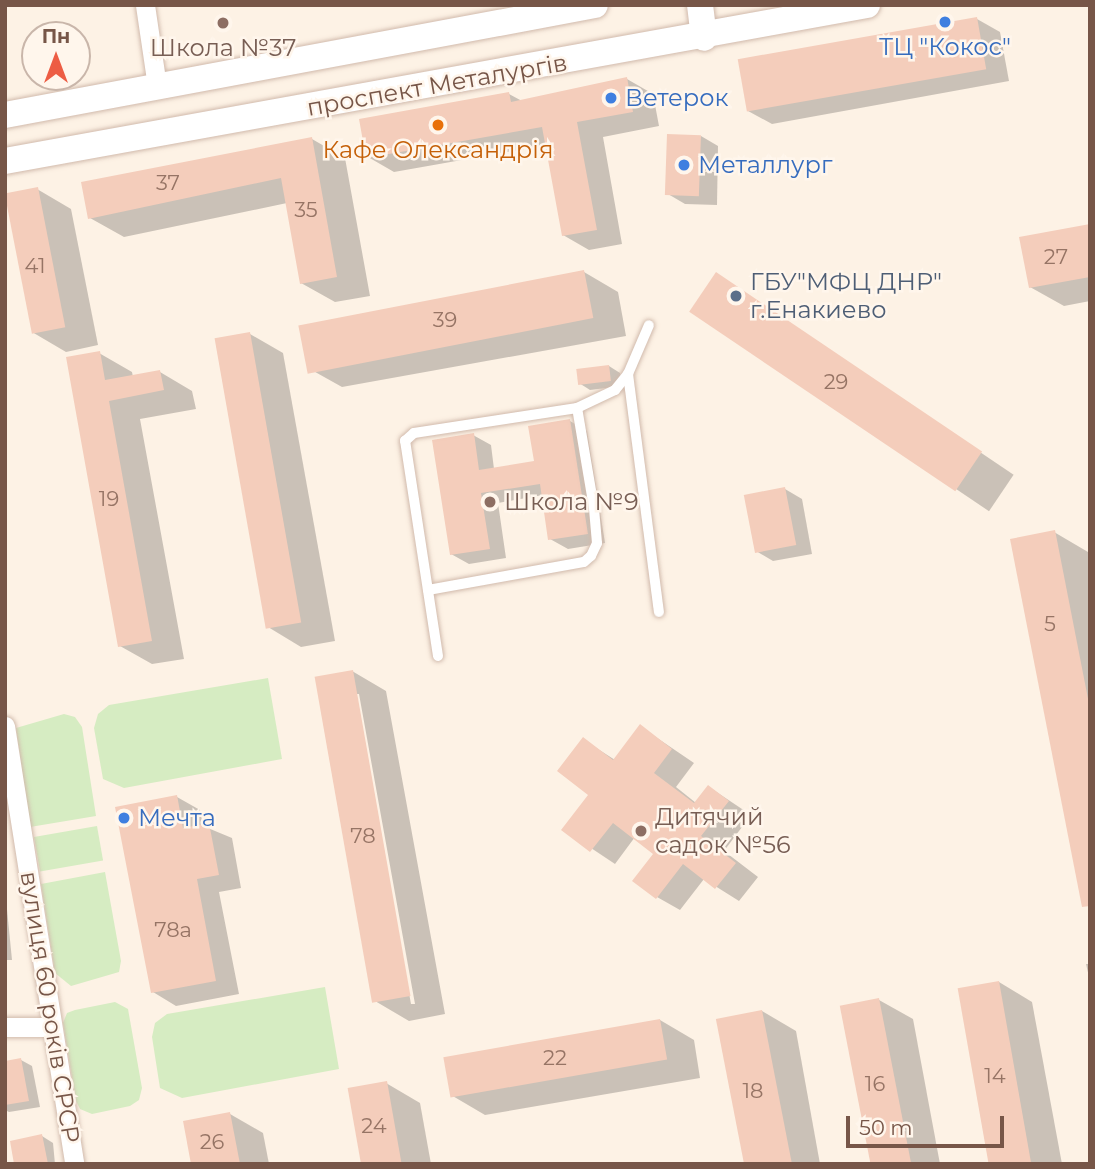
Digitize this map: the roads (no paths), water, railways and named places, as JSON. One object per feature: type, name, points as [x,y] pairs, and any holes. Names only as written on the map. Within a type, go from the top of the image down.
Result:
[{"type":"street","points":[[145,5],[157,86]]},
{"type":"street","name":"проспект Металургів","points":[[5,115],[596,5]]},
{"type":"street","points":[[700,5],[705,38]]},
{"type":"street","name":"проспект Металургів","points":[[5,161],[705,38],[867,5]]},
{"type":"street","points":[[123,93],[134,138]]},
{"type":"street","name":"вулиця 60 років СРСР","points":[[5,726],[50,1027],[74,1164]]},
{"type":"street","points":[[5,1027],[50,1027]]},
{"type":"lane","points":[[438,656],[405,446],[408,437],[577,408],[615,390],[628,374],[649,325]]},
{"type":"lane","points":[[628,374],[659,612]]},
{"type":"lane","points":[[428,590],[584,562],[591,555],[597,543],[594,508],[577,408]]},
{"type":"place","name":"ТЦ \"Кокос\"","points":[[945,22]]},
{"type":"place","name":"Школа №37","points":[[223,23]]},
{"type":"place","name":"Ветерок","points":[[611,98]]},
{"type":"place","name":"Кафе Олександрія","points":[[438,125]]},
{"type":"place","name":"Металлург","points":[[684,165]]},
{"type":"place","name":"ГБУ\"МФЦ ДНР\" г.Енакиево","points":[[736,296]]},
{"type":"place","name":"Школа №9","points":[[490,502]]},
{"type":"place","name":"Мечта","points":[[124,818]]},
{"type":"place","name":"Дитячий садок №56","points":[[641,831]]}]
